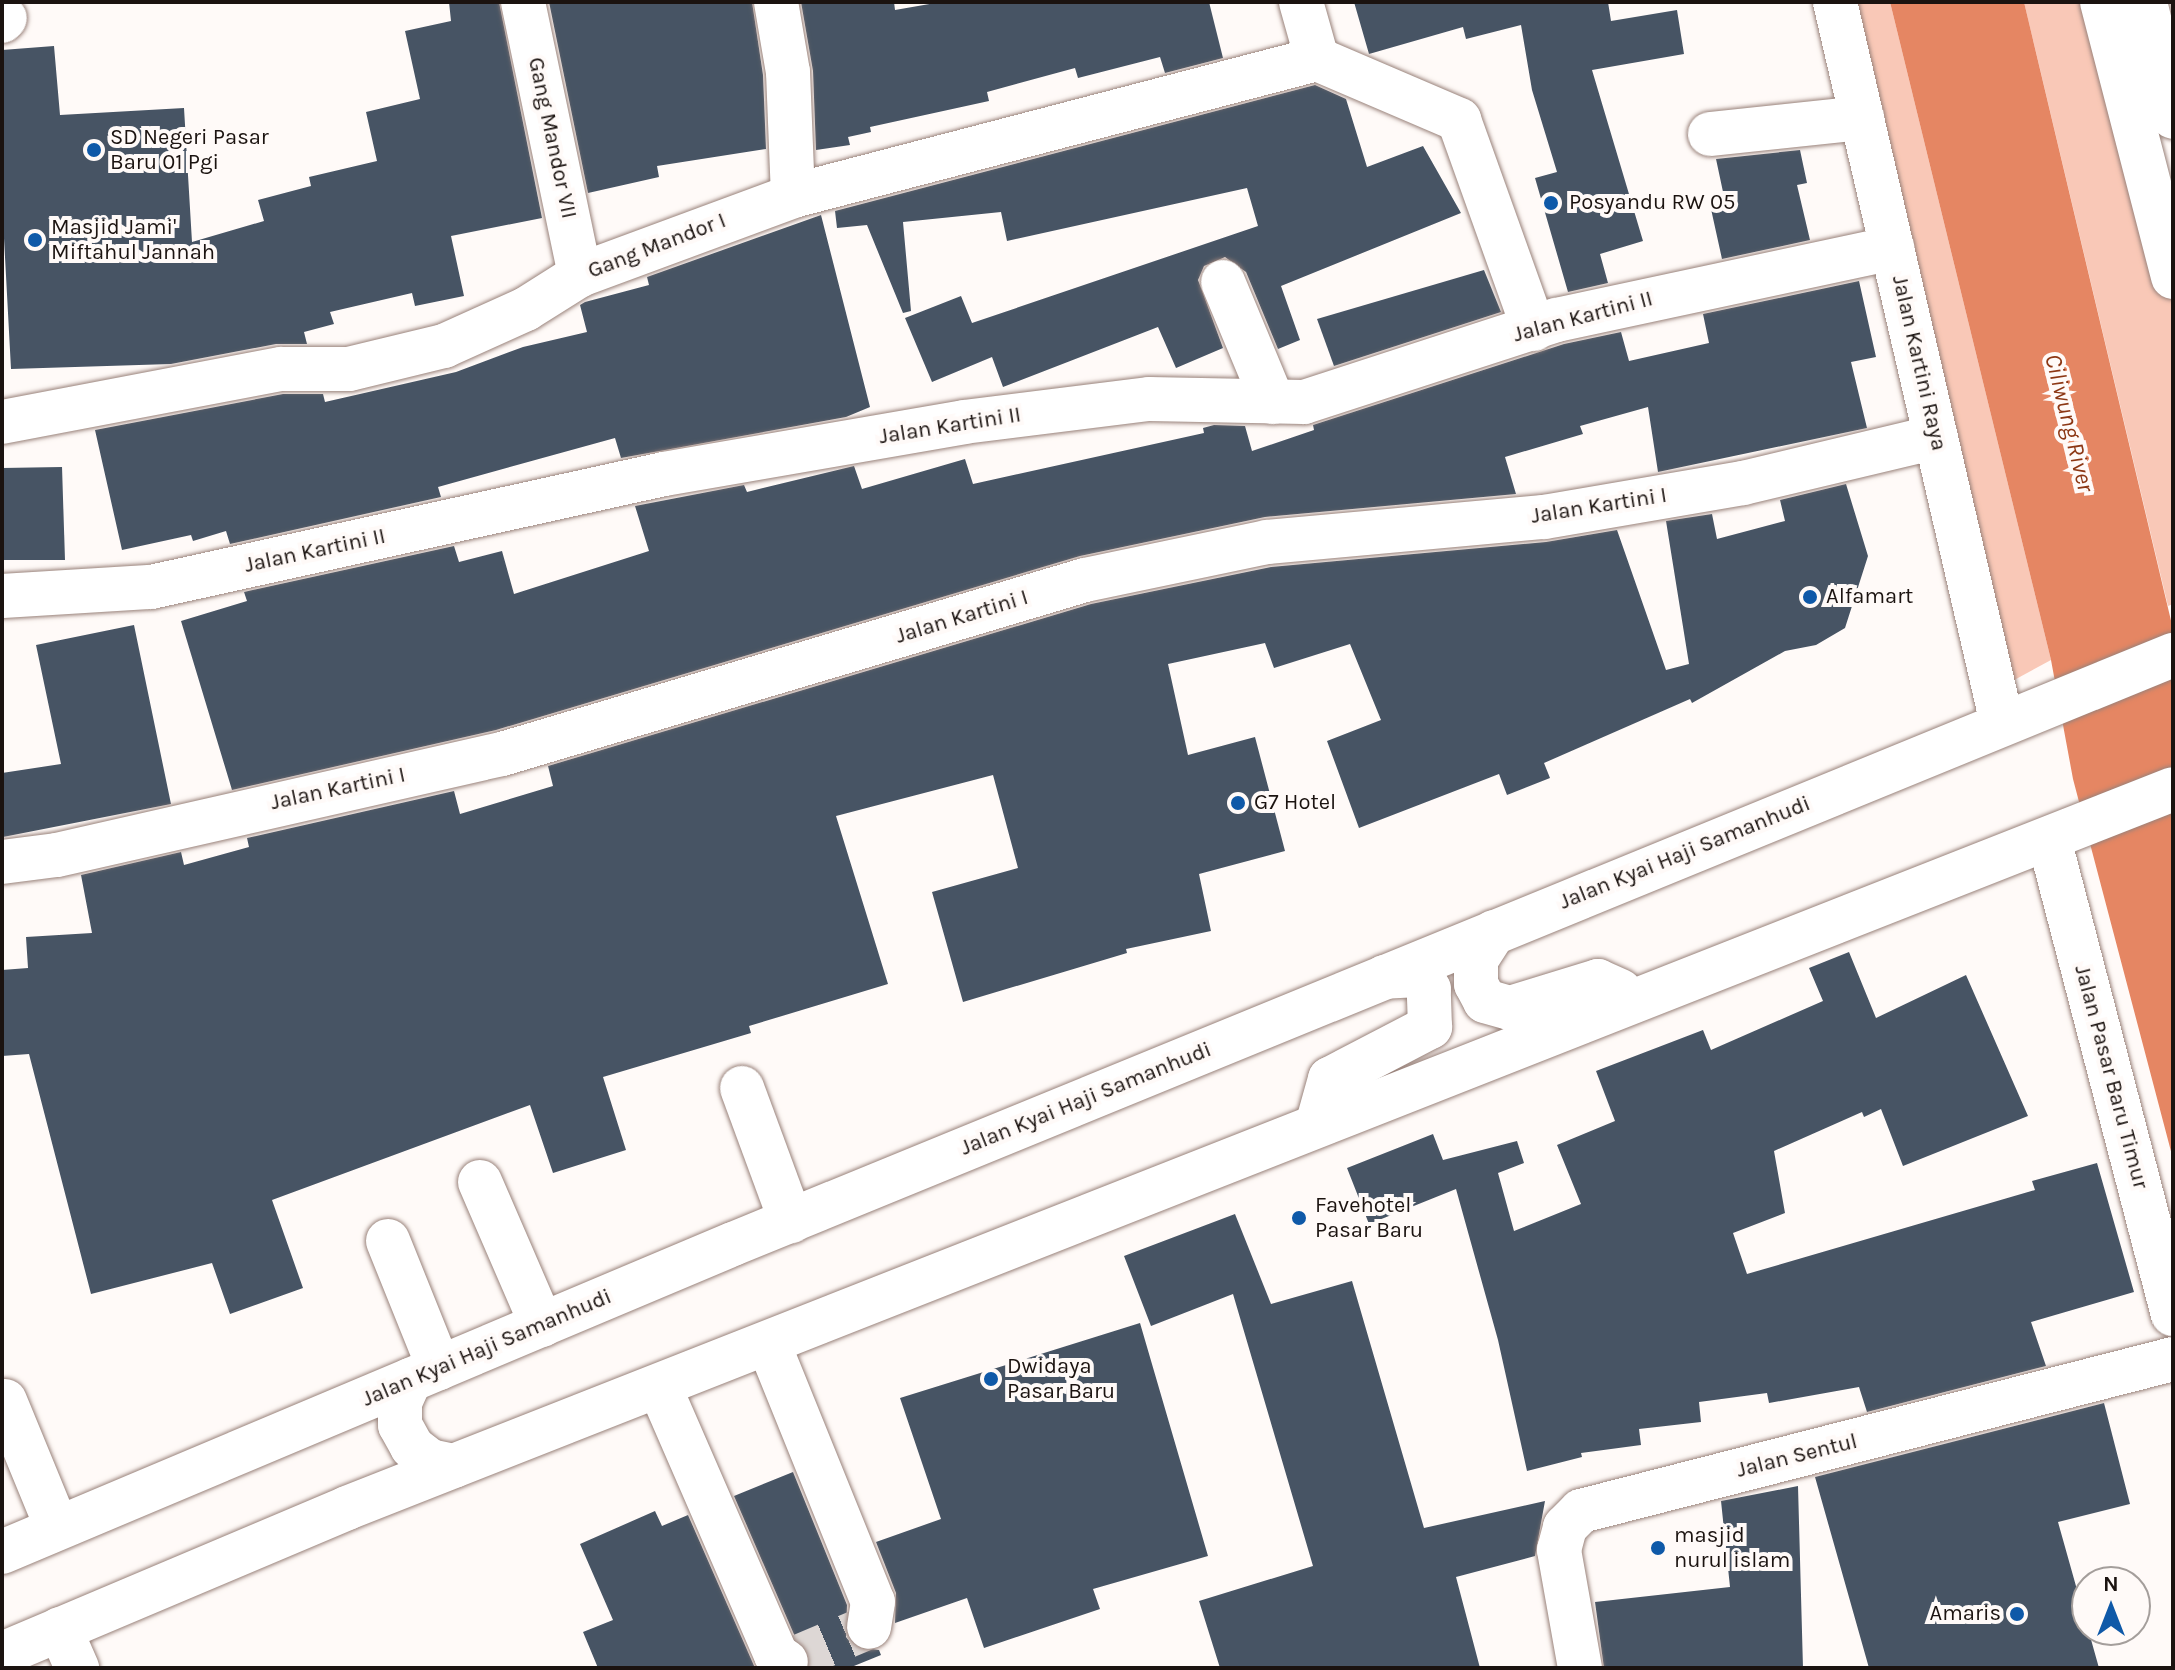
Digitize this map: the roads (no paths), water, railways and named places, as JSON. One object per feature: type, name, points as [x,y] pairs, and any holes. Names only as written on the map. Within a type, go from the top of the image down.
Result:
[{"type":"street","name":"Gang Mandor VII","points":[[523,2],[580,275]]},
{"type":"street","points":[[776,2],[788,72],[793,196]]},
{"type":"street","points":[[1301,2],[1317,59],[1459,120],[1534,329]]},
{"type":"street","name":"Jalan Kartini Raya","points":[[1835,2],[2002,723]]},
{"type":"street","points":[[2102,2],[2173,277]]},
{"type":"street","points":[[2145,2],[2173,117]]},
{"type":"street","name":"Gang Mandor I","points":[[2,422],[281,369],[349,369],[444,346],[526,309],[580,275],[793,196],[1317,59]]},
{"type":"street","points":[[1710,134],[1862,118]]},
{"type":"street","name":"Jalan Kartini II","points":[[2,596],[151,587],[664,474],[964,422],[1149,399],[1304,402],[1614,305],[1892,248]]},
{"type":"street","points":[[1223,282],[1262,401]]},
{"type":"street","name":"Jalan Kartini I","points":[[2,862],[57,855],[502,754],[1085,580],[1267,542],[1544,517],[1743,483],[1936,437]]},
{"type":"street","name":"Jalan Kyai Haji Samanhudi","points":[[2,1552],[791,1221],[2173,655]]},
{"type":"street","points":[[2,1654],[68,1649],[453,1466],[769,1345],[1633,997],[2173,789]]},
{"type":"street","name":"Jalan Pasar Baru Timur","points":[[2064,833],[2173,1314]]},
{"type":"street","points":[[1494,932],[1476,960],[1476,984],[1485,1001],[1510,1008],[1598,981],[1633,997]]},
{"type":"street","points":[[1318,1122],[1330,1079],[1430,1027],[1429,989],[1418,975],[1385,977]]},
{"type":"street","points":[[742,1088],[791,1221]]},
{"type":"street","points":[[480,1182],[542,1325]]},
{"type":"street","points":[[388,1241],[425,1374],[400,1402],[400,1425],[412,1447],[430,1461],[453,1466]]},
{"type":"street","points":[[769,1345],[873,1602],[869,1627]]},
{"type":"street","name":"Jalan Sentul","points":[[1580,1668],[1559,1550],[1565,1527],[1581,1511],[2173,1359]]},
{"type":"street","points":[[660,1388],[776,1655],[786,1662]]},
{"type":"street","points":[[5,1401],[57,1528]]},
{"type":"water","name":"Ciliwung River","points":[[1890,2],[2024,2],[2173,629],[2173,1159],[2073,779],[2051,660]]},
{"type":"tunnel","points":[[786,1662],[869,1627]]},
{"type":"place","name":"SD Negeri Pasar Baru 01 Pgi","points":[[94,150]]},
{"type":"place","name":"Posyandu RW 05","points":[[1551,203]]},
{"type":"place","name":"Masjid Jami' Miftahul Jannah","points":[[35,240]]},
{"type":"place","name":"Alfamart","points":[[1810,597]]},
{"type":"place","name":"G7 Hotel","points":[[1238,803]]},
{"type":"place","name":"Favehotel Pasar Baru","points":[[1299,1218]]},
{"type":"place","name":"Dwidaya Pasar Baru","points":[[991,1379]]},
{"type":"place","name":"masjid nurul islam","points":[[1658,1548]]},
{"type":"place","name":"Amaris","points":[[2017,1614]]}]
